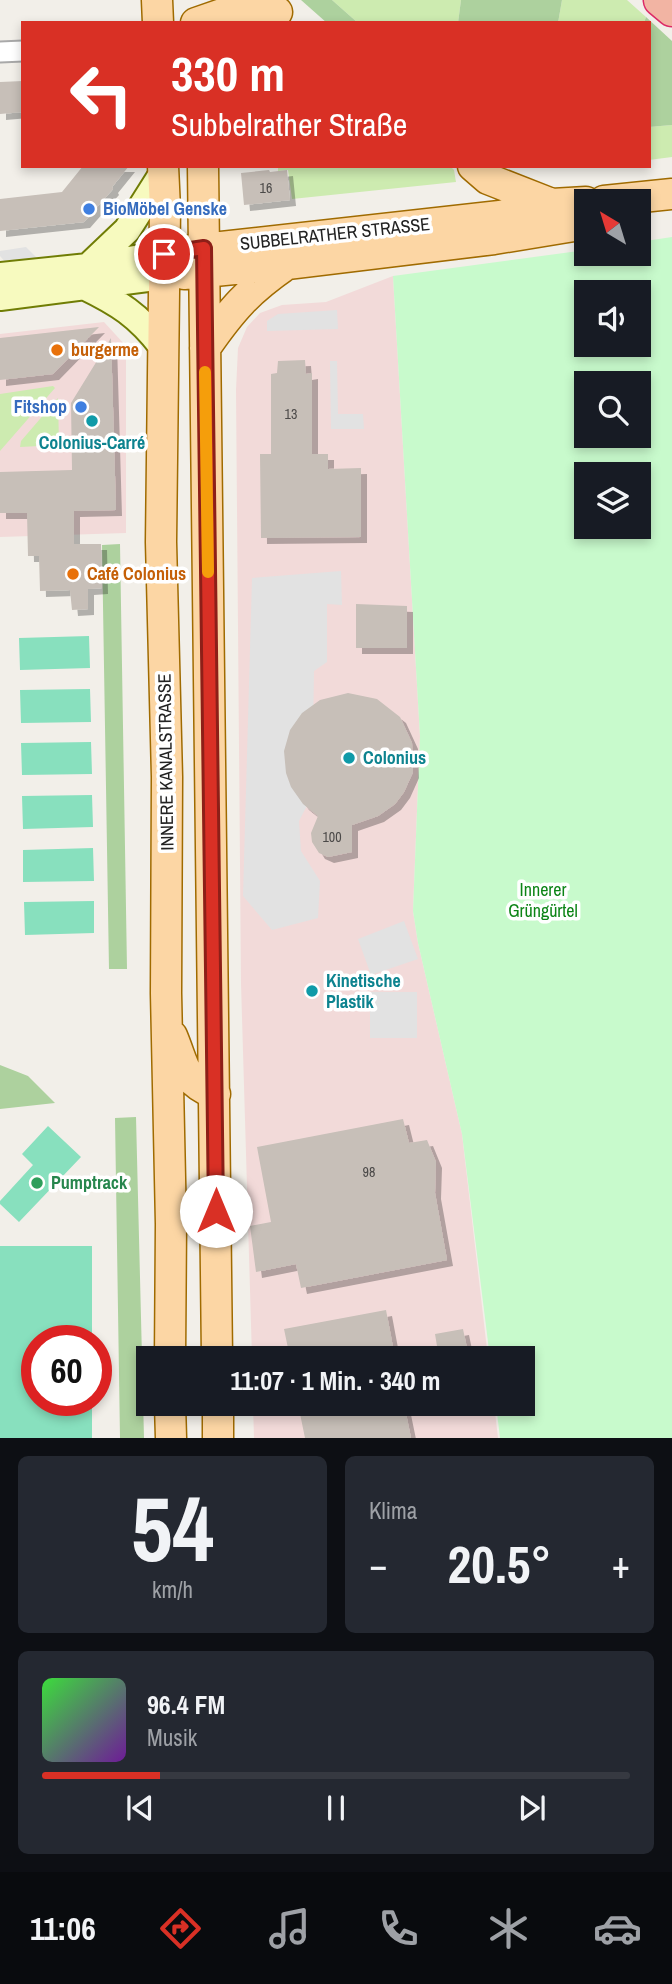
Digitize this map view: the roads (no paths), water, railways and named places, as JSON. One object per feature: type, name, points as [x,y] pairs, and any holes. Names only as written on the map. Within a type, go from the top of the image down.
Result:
[{"type":"highway","points":[[660,0],[672,10]]},
{"type":"main road","points":[[157,0],[158,21]]},
{"type":"main road","points":[[201,16],[280,12]]},
{"type":"main road","points":[[203,168],[217,1346]]},
{"type":"main road","points":[[475,168],[488,179],[552,204]]},
{"type":"main road","points":[[162,346],[128,309],[86,276],[127,230],[163,170]]},
{"type":"main road","name":"INNERE KANALSTRASSE","points":[[163,170],[161,542],[167,777],[170,1346]]},
{"type":"main road","points":[[651,196],[672,194]]},
{"type":"main road","name":"SUBBELRATHER STRASSE","points":[[0,297],[86,276],[500,216],[552,204],[574,203]]},
{"type":"main road","points":[[651,216],[672,213]]},
{"type":"main road","name":"SUBBELRATHER STRASSE","points":[[204,260],[287,264],[494,239],[574,226]]},
{"type":"main road","points":[[205,348],[236,305],[287,264]]},
{"type":"main road","name":"SUBBELRATHER STRASSE","points":[[0,276],[86,276]]},
{"type":"main road","points":[[167,1023],[193,1083],[215,1094]]},
{"type":"main road","points":[[170,1416],[171,1438]]},
{"type":"main road","points":[[218,1416],[218,1438]]},
{"type":"street","points":[[0,52],[21,51]]},
{"type":"place","name":"BioMöbel Genske","points":[[89,209]]},
{"type":"place","name":"burgerme","points":[[57,350]]},
{"type":"place","name":"Fitshop","points":[[81,407]]},
{"type":"place","name":"Colonius-Carré","points":[[92,421]]},
{"type":"place","name":"Café Colonius","points":[[73,574]]},
{"type":"place","name":"Colonius","points":[[349,758]]},
{"type":"place","name":"Kinetische Plastik","points":[[312,991]]},
{"type":"place","name":"Pumptrack","points":[[37,1183]]},
{"type":"park label","name":"Innerer Grüngürtel","points":[[543,900]]}]
